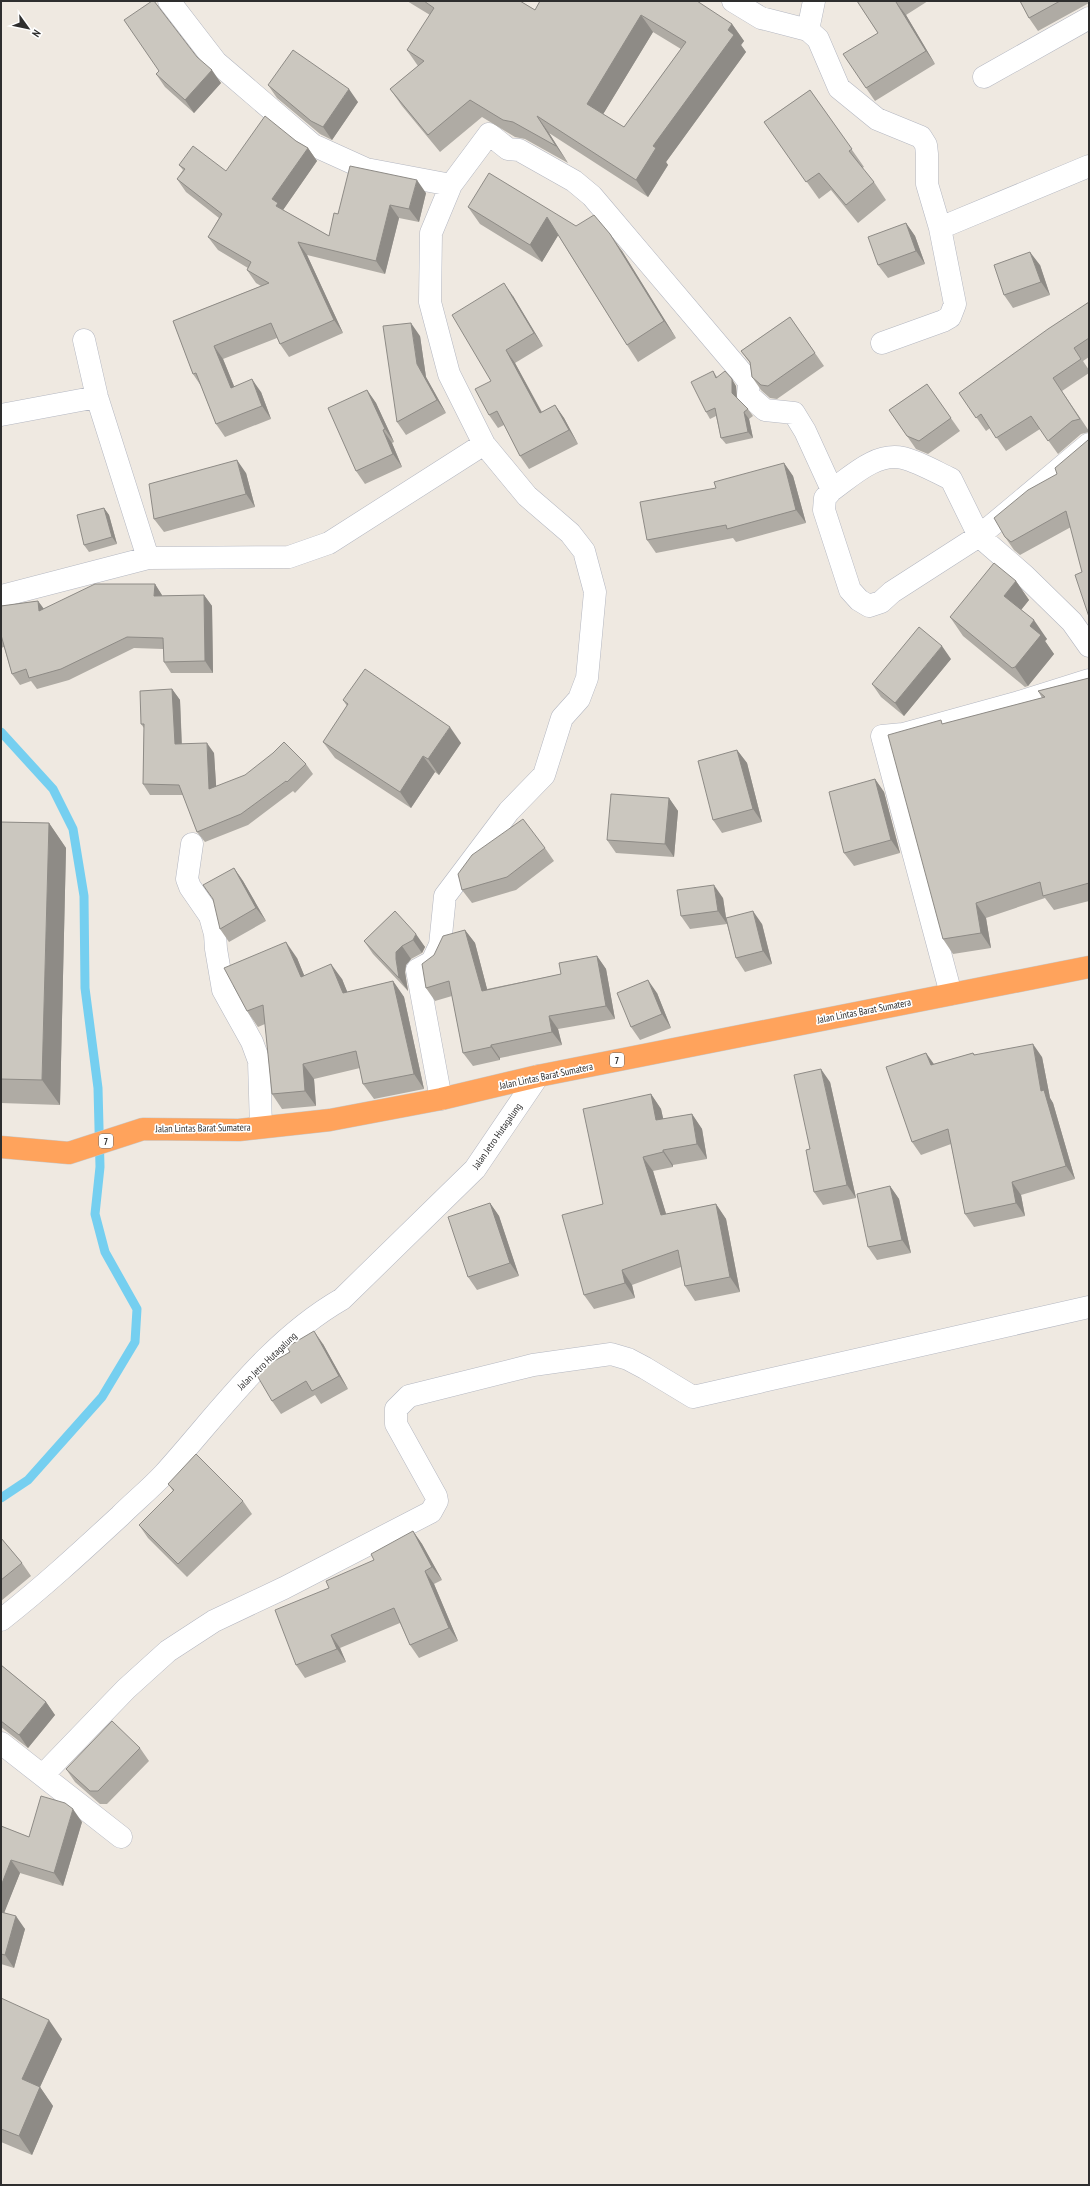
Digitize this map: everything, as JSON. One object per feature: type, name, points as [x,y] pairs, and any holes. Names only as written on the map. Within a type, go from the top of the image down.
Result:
[{"type":"highway","name":"Jalan Lintas Barat Sumatera","points":[[1,1147],[68,1152],[143,1129],[239,1130],[330,1120],[441,1099],[538,1076],[1089,966]]},
{"type":"street","points":[[169,1],[216,62],[313,145],[366,168],[451,185]]},
{"type":"street","points":[[733,1],[761,18],[808,30],[818,39],[839,88],[877,119],[921,137],[926,145],[929,190],[940,228],[955,304],[954,310],[943,321],[882,343]]},
{"type":"street","points":[[808,30],[814,1]]},
{"type":"street","points":[[984,77],[1089,18]]},
{"type":"street","points":[[441,1099],[417,970],[432,962],[440,945],[445,896],[509,811],[544,775],[562,718],[579,699],[587,678],[595,592],[584,551],[570,533],[527,496],[484,444],[449,374],[430,302],[431,233],[451,185],[489,134],[508,148],[519,150],[574,181],[592,196],[742,373],[749,382],[748,395],[765,410],[794,413],[805,431],[832,490]]},
{"type":"street","points":[[940,228],[1089,166]]},
{"type":"street","points":[[84,340],[97,397],[148,558]]},
{"type":"street","points":[[1,416],[97,397]]},
{"type":"street","points":[[1,596],[148,558],[289,557],[309,552],[329,543],[484,444]]},
{"type":"street","points":[[1089,444],[979,536],[892,592],[880,602],[869,606],[859,600],[850,590],[824,510],[825,498],[832,490],[870,463],[887,458],[904,459],[951,479],[979,536],[1036,586],[1072,622],[1089,646]]},
{"type":"street","points":[[951,994],[882,736],[903,734],[1019,702],[1089,680]]},
{"type":"street","points":[[192,844],[187,879],[190,887],[210,916],[215,934],[222,990],[252,1042],[259,1061],[261,1127]]},
{"type":"street","name":"Jalan Jetro Hutagalung","points":[[1,1620],[100,1534],[163,1475],[210,1417],[282,1343],[324,1309],[342,1299],[475,1169],[538,1076]]},
{"type":"street","points":[[43,1775],[126,1689],[168,1651],[214,1621],[284,1588],[431,1512],[437,1501],[436,1496],[396,1424],[396,1409],[409,1396],[533,1365],[611,1354],[628,1359],[693,1397],[1089,1307]]},
{"type":"street","points":[[1,1743],[121,1837]]},
{"type":"building","points":[[154,1],[197,57],[212,70],[185,100],[156,74],[159,71],[124,20]]},
{"type":"building","points":[[424,1],[520,1],[535,10],[540,1],[697,1],[732,24],[728,30],[734,35],[653,146],[656,148],[636,180],[537,116],[556,146],[513,122],[503,120],[470,100],[428,135],[390,89],[424,61],[407,50],[434,8]],"holes":[[[641,15],[686,42],[624,127],[587,104]]]},
{"type":"building","points":[[857,1],[898,1],[896,2],[926,51],[866,88],[843,54],[878,33]]},
{"type":"building","points":[[1020,1],[1060,1],[1029,18]]},
{"type":"building","points":[[293,50],[349,89],[323,127],[311,121],[268,85]]},
{"type":"building","points":[[810,90],[852,149],[849,151],[874,182],[846,205],[819,173],[806,182],[764,122]]},
{"type":"building","points":[[265,116],[296,141],[308,148],[272,199],[278,203],[276,206],[329,236],[334,213],[338,214],[350,166],[417,180],[409,209],[390,205],[376,261],[298,242],[334,320],[280,344],[271,323],[214,346],[231,388],[252,379],[262,406],[216,424],[196,373],[193,374],[173,321],[269,283],[247,270],[251,262],[208,237],[222,214],[177,179],[185,169],[179,165],[193,146],[226,171]]},
{"type":"building","points":[[489,173],[576,226],[594,215],[610,234],[664,321],[627,345],[547,217],[530,245],[468,207]]},
{"type":"building","points":[[906,223],[916,251],[878,265],[868,237]]},
{"type":"building","points":[[1030,252],[1041,282],[1004,295],[994,265]]},
{"type":"building","points":[[504,283],[534,333],[506,350],[540,413],[555,405],[569,430],[520,456],[497,411],[489,415],[475,389],[491,381],[452,315]]},
{"type":"building","points":[[1089,302],[1089,338],[1074,348],[1081,359],[1053,378],[1080,419],[1072,421],[1048,441],[1031,416],[996,438],[981,414],[976,418],[959,393],[1048,329]]},
{"type":"building","points":[[790,317],[815,353],[768,386],[761,385],[752,377],[750,362],[741,351]]},
{"type":"building","points":[[411,323],[417,364],[437,400],[397,422],[383,326]]},
{"type":"building","points":[[713,371],[716,378],[725,371],[732,379],[732,393],[748,409],[744,412],[748,432],[721,438],[715,408],[706,412],[691,382]]},
{"type":"building","points":[[927,384],[951,418],[919,441],[907,436],[889,410]]},
{"type":"building","points":[[367,390],[385,429],[383,430],[393,454],[356,471],[328,408]]},
{"type":"building","points":[[1089,439],[1089,617],[1075,575],[1082,572],[1066,511],[1011,542],[1005,537],[994,518],[1028,490],[1057,474],[1055,468]]},
{"type":"building","points":[[237,460],[246,494],[154,519],[149,484]]},
{"type":"building","points":[[784,463],[796,510],[727,529],[726,525],[647,540],[640,502],[716,488],[714,482]]},
{"type":"building","points":[[104,508],[112,537],[84,545],[77,515]]},
{"type":"building","points":[[994,563],[1016,581],[1004,596],[1034,620],[1030,626],[1041,635],[1015,667],[1012,668],[950,617]]},
{"type":"building","points":[[95,584],[155,584],[154,596],[204,595],[205,661],[164,662],[163,638],[127,637],[61,669],[29,678],[26,669],[12,674],[1,635],[1,606],[38,601],[39,611]]},
{"type":"building","points":[[919,627],[942,646],[895,703],[872,684]]},
{"type":"building","points":[[365,669],[450,727],[428,759],[423,756],[400,792],[323,742],[348,704],[343,700]]},
{"type":"building","points":[[1089,678],[1089,883],[1043,896],[1040,882],[976,903],[981,933],[943,939],[888,735],[941,720],[942,724],[1045,697],[1038,691]]},
{"type":"building","points":[[172,689],[175,744],[207,743],[209,789],[245,775],[273,753],[284,742],[306,764],[287,782],[286,781],[241,814],[197,832],[179,785],[143,784],[144,724],[141,724],[140,691]]},
{"type":"building","points":[[737,750],[753,809],[713,820],[698,761]]},
{"type":"building","points":[[875,779],[891,840],[844,853],[829,792]]},
{"type":"building","points":[[611,794],[669,798],[665,844],[607,840]]},
{"type":"building","points":[[523,819],[545,848],[507,877],[462,890],[458,874],[472,855]]},
{"type":"building","points":[[1,822],[49,823],[42,1080],[1,1079]]},
{"type":"building","points":[[234,868],[256,908],[220,929],[213,899],[203,885]]},
{"type":"building","points":[[714,885],[718,911],[681,916],[677,890]]},
{"type":"building","points":[[395,911],[416,934],[413,940],[402,946],[396,952],[399,978],[364,941]]},
{"type":"building","points":[[753,911],[763,951],[736,958],[726,918]]},
{"type":"building","points":[[465,930],[482,991],[561,974],[559,963],[597,956],[606,1006],[549,1016],[552,1032],[491,1045],[491,1047],[463,1053],[449,981],[426,988],[422,964],[434,955],[443,936]]},
{"type":"building","points":[[286,942],[301,977],[331,964],[343,993],[393,981],[414,1074],[363,1084],[356,1051],[303,1064],[305,1091],[272,1094],[263,1005],[247,1011],[224,968]]},
{"type":"building","points":[[648,980],[662,1014],[631,1027],[617,993]]},
{"type":"building","points":[[1033,1044],[1041,1091],[1044,1090],[1066,1166],[1012,1182],[1016,1203],[965,1214],[948,1129],[912,1142],[886,1067],[926,1053],[931,1065],[973,1053],[974,1055]]},
{"type":"building","points":[[821,1069],[847,1185],[814,1192],[806,1150],[810,1149],[794,1075]]},
{"type":"building","points":[[651,1094],[656,1120],[692,1114],[697,1144],[663,1150],[663,1152],[643,1157],[661,1215],[716,1204],[730,1277],[685,1286],[678,1250],[622,1270],[625,1283],[584,1295],[562,1215],[603,1204],[583,1109]]},
{"type":"building","points":[[890,1186],[902,1240],[868,1247],[857,1194]]},
{"type":"building","points":[[490,1203],[510,1263],[468,1277],[448,1217]]},
{"type":"building","points":[[314,1331],[339,1376],[312,1391],[306,1381],[272,1401],[255,1372],[290,1352],[287,1347]]},
{"type":"building","points":[[196,1454],[243,1501],[178,1564],[139,1525],[174,1490],[168,1484]]},
{"type":"building","points":[[413,1531],[432,1567],[425,1571],[449,1628],[410,1645],[394,1608],[331,1635],[337,1649],[296,1665],[275,1610],[329,1588],[326,1581],[374,1560],[371,1554]]},
{"type":"building","points":[[1,1538],[22,1563],[1,1580]]},
{"type":"building","points":[[1,1665],[46,1702],[19,1735],[1,1721]]},
{"type":"building","points":[[112,1721],[140,1748],[98,1791],[90,1791],[66,1769]]},
{"type":"building","points":[[41,1796],[65,1803],[73,1809],[54,1873],[11,1860],[1,1886],[1,1826],[29,1837]]},
{"type":"building","points":[[1,1912],[16,1916],[5,1955],[1,1954]]},
{"type":"building","points":[[1,1998],[49,2020],[22,2079],[40,2087],[19,2136],[1,2129]]},
{"type":"waterway","points":[[1,732],[53,789],[73,829],[84,896],[85,988],[98,1088],[100,1167],[95,1214],[105,1252],[137,1309],[135,1342],[102,1397],[28,1480],[1,1498]]}]
